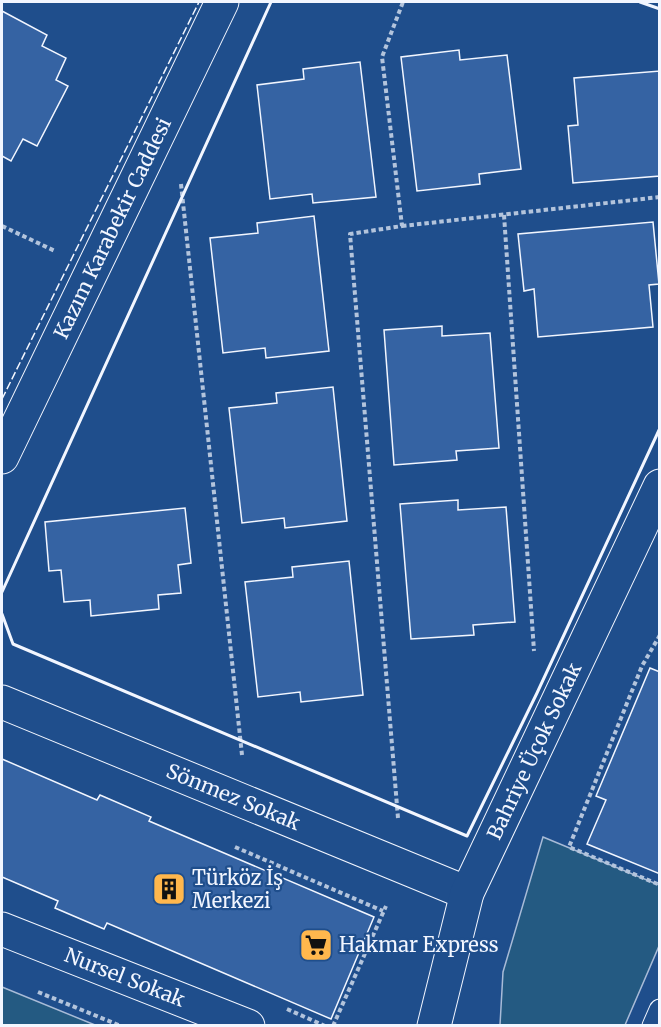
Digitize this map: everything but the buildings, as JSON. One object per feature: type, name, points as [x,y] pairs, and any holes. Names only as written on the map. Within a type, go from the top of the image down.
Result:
[{"type":"street","name":"Kazım Karabekir Caddesi","points":[[2,457],[222,2]]},
{"type":"street","name":"Bahriye Üçok Sokak","points":[[434,1026],[467,893],[660,486]]},
{"type":"street","name":"Sönmez Sokak","points":[[2,702],[467,893]]},
{"type":"street","name":"Nursel Sokak","points":[[2,929],[248,1026]]},
{"type":"lane","points":[[653,1026],[660,1010]]},
{"type":"path","points":[[402,226],[382,57],[403,2]]},
{"type":"path","points":[[180,174],[240,740],[249,803]]},
{"type":"path","points":[[402,867],[350,234],[660,197]]},
{"type":"path","points":[[504,215],[535,657]]},
{"type":"path","points":[[2,226],[95,268]]},
{"type":"path","points":[[660,635],[642,666],[569,847],[660,885]]},
{"type":"path","points":[[333,1026],[383,911]]},
{"type":"path","points":[[34,990],[121,1026]]},
{"type":"shaded area","points":[[543,837],[659,885],[659,946],[625,1025],[500,1025],[503,972]]},
{"type":"shaded area","points":[[2,987],[95,1025],[2,1025]]},
{"type":"fence","points":[[2,399],[199,2]]},
{"type":"wall","points":[[2,592],[271,2]]},
{"type":"wall","points":[[640,2],[660,9]]},
{"type":"wall","points":[[2,614],[13,644],[467,836],[537,693],[660,428]]},
{"type":"place","name":"Türköz İş Merkezi","points":[[169,889]]},
{"type":"place","name":"Hakmar Express","points":[[316,945]]}]
